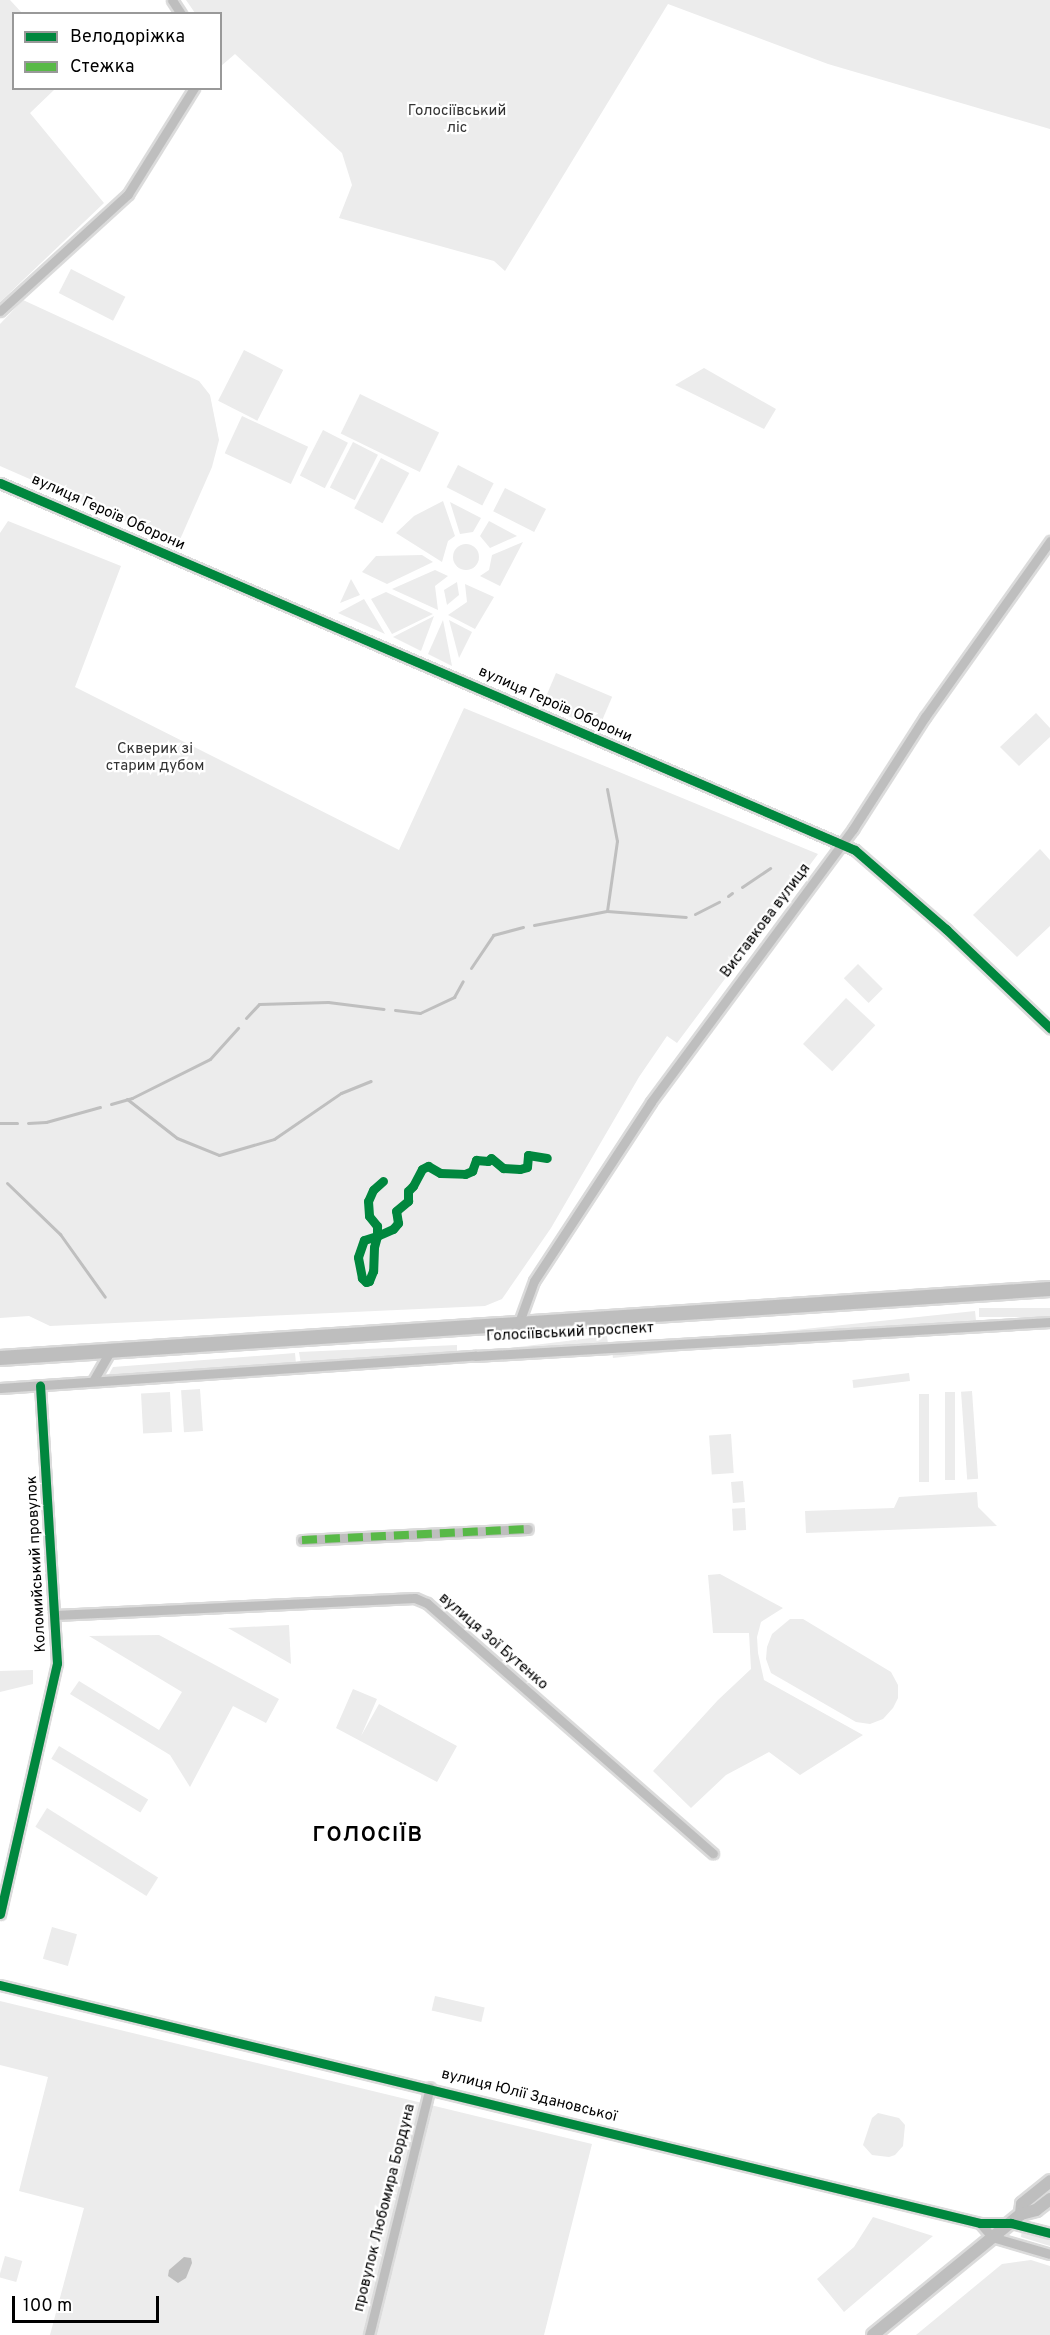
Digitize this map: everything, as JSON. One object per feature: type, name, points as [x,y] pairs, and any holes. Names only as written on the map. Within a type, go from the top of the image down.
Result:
[{"type":"highway","name":"Голосіївський проспект","points":[[0,1358],[1050,1289]]},
{"type":"main road","points":[[1021,2214],[1022,2204],[1050,2181]]},
{"type":"main road","points":[[873,2335],[1021,2214],[1036,2210],[1050,2199]]},
{"type":"street","points":[[0,311],[128,194],[193,90]]},
{"type":"street","name":"вулиця Героїв Оборони","points":[[0,483],[764,813],[842,843],[867,858],[1050,1028]]},
{"type":"street","name":"Виставкова вулиця","points":[[518,1325],[534,1281],[651,1101],[842,843],[925,717],[1050,542]]},
{"type":"street","name":"Голосіївський проспект","points":[[0,1388],[610,1347],[1050,1322]]},
{"type":"street","points":[[93,1381],[110,1351]]},
{"type":"street","name":"Коломийський провулок","points":[[0,1914],[57,1663],[40,1386]]},
{"type":"street","points":[[302,1540],[528,1529]]},
{"type":"street","name":"вулиця Зої Бутенко","points":[[55,1615],[415,1598],[427,1603],[713,1853]]},
{"type":"street","name":"вулиця Юлії Здановської","points":[[0,1985],[980,2223],[1011,2223],[1050,2233]]},
{"type":"street","name":"провулок Любомира Бордуна","points":[[369,2335],[430,2088]]},
{"type":"street","points":[[980,2223],[992,2237],[1050,2254]]},
{"type":"green space","points":[[0,0],[10,0],[21,12],[12,12],[12,90],[54,90],[30,113],[104,203],[0,302]]},
{"type":"green space","name":"Голосіївський ліс","points":[[186,0],[1050,0],[1050,129],[828,64],[668,4],[505,271],[494,261],[339,218],[352,185],[342,153],[235,54],[222,65],[222,12],[194,12]]},
{"type":"green space","points":[[71,269],[125,297],[113,321],[59,293]]},
{"type":"green space","points":[[23,300],[199,381],[210,395],[219,440],[212,467],[178,544],[0,466],[0,324]]},
{"type":"green space","points":[[244,350],[283,370],[257,421],[218,401]]},
{"type":"green space","points":[[704,368],[776,409],[764,429],[675,385]]},
{"type":"green space","points":[[360,394],[439,433],[420,472],[341,434]]},
{"type":"green space","points":[[242,416],[308,447],[291,484],[225,453]]},
{"type":"green space","points":[[323,430],[348,443],[325,488],[300,475]]},
{"type":"green space","points":[[353,442],[378,455],[355,500],[330,487]]},
{"type":"green space","points":[[381,458],[409,473],[382,523],[354,508]]},
{"type":"green space","points":[[458,465],[494,483],[482,505],[447,487]]},
{"type":"green space","points":[[505,488],[546,509],[534,532],[493,511]]},
{"type":"green space","points":[[443,501],[455,536],[448,541],[442,562],[396,533],[414,516]]},
{"type":"green space","points":[[450,502],[481,518],[473,532],[460,534]]},
{"type":"green space","name":"Скверик зі старим дубом","points":[[8,521],[121,566],[75,687],[399,850],[464,708],[818,854],[677,1043],[667,1036],[639,1077],[551,1228],[502,1299],[485,1306],[50,1326],[29,1316],[0,1318],[0,533]]},
{"type":"green space","points":[[489,521],[517,536],[490,548],[480,536]]},
{"type":"green space","points":[[523,542],[500,586],[480,576],[489,570],[492,555]]},
{"type":"green space","points":[[466,544],[475,548],[479,557],[475,566],[466,570],[457,566],[453,557],[457,548]]},
{"type":"green space","points":[[422,555],[433,562],[387,584],[362,572],[376,556]]},
{"type":"green space","points":[[435,570],[448,576],[435,586],[438,610],[392,589]]},
{"type":"green space","points":[[351,579],[360,595],[340,603]]},
{"type":"green space","points":[[457,582],[459,595],[447,605],[444,590]]},
{"type":"green space","points":[[465,584],[494,597],[475,629],[448,615],[467,602]]},
{"type":"green space","points":[[386,592],[433,614],[392,634],[371,599]]},
{"type":"green space","points":[[364,599],[385,634],[338,613]]},
{"type":"green space","points":[[434,616],[421,651],[393,637]]},
{"type":"green space","points":[[443,620],[452,666],[428,654]]},
{"type":"green space","points":[[449,620],[472,632],[459,658]]},
{"type":"green space","points":[[556,673],[612,697],[598,729],[542,705]]},
{"type":"green space","points":[[1036,713],[1050,728],[1050,737],[1019,766],[1000,747]]},
{"type":"green space","points":[[1040,849],[1050,860],[1050,926],[1017,957],[973,915]]},
{"type":"green space","points":[[858,964],[883,989],[869,1003],[844,978]]},
{"type":"green space","points":[[846,998],[875,1025],[832,1071],[803,1044]]},
{"type":"green space","points":[[979,1308],[1050,1308],[1050,1317],[979,1317]]},
{"type":"green space","points":[[975,1311],[976,1320],[613,1358],[612,1349]]},
{"type":"green space","points":[[607,1336],[608,1344],[463,1362],[462,1354]]},
{"type":"green space","points":[[457,1345],[457,1353],[301,1364],[299,1352]]},
{"type":"green space","points":[[295,1353],[296,1364],[108,1376],[113,1367]]},
{"type":"green space","points":[[909,1373],[910,1381],[853,1388],[852,1380]]},
{"type":"green space","points":[[200,1389],[203,1431],[184,1432],[181,1390]]},
{"type":"green space","points":[[972,1391],[978,1479],[967,1480],[961,1392]]},
{"type":"green space","points":[[170,1392],[172,1432],[143,1433],[141,1394]]},
{"type":"green space","points":[[945,1392],[955,1392],[955,1480],[945,1480]]},
{"type":"green space","points":[[919,1394],[929,1394],[929,1482],[919,1482]]},
{"type":"green space","points":[[731,1434],[734,1473],[712,1474],[709,1436]]},
{"type":"green space","points":[[743,1481],[745,1502],[733,1503],[731,1482]]},
{"type":"green space","points":[[977,1492],[978,1507],[997,1526],[806,1533],[805,1511],[894,1508],[899,1497]]},
{"type":"green space","points":[[745,1508],[746,1530],[733,1531],[732,1509]]},
{"type":"green space","points":[[720,1574],[783,1608],[761,1622],[757,1637],[764,1680],[863,1735],[800,1775],[769,1752],[726,1775],[691,1808],[653,1771],[718,1700],[751,1669],[749,1633],[713,1633],[708,1575]]},
{"type":"green space","points":[[790,1619],[803,1619],[891,1672],[898,1685],[898,1698],[883,1719],[870,1724],[856,1722],[771,1673],[766,1659],[767,1647],[772,1634]]},
{"type":"green space","points":[[289,1625],[291,1664],[228,1628]]},
{"type":"green space","points":[[159,1635],[279,1699],[266,1723],[233,1706],[190,1787],[170,1755],[70,1694],[79,1681],[159,1730],[182,1692],[89,1636]]},
{"type":"green space","points":[[33,1670],[33,1684],[0,1692],[0,1671]]},
{"type":"green space","points":[[353,1689],[377,1699],[361,1736],[379,1704],[457,1746],[437,1782],[336,1728]]},
{"type":"green space","points":[[59,1746],[148,1800],[140,1812],[51,1759]]},
{"type":"green space","points":[[47,1808],[158,1877],[146,1896],[35,1827]]},
{"type":"green space","points":[[52,1927],[77,1934],[68,1966],[43,1959]]},
{"type":"green space","points":[[435,1996],[485,2007],[481,2022],[432,2011]]},
{"type":"green space","points":[[0,2001],[592,2144],[544,2335],[50,2335],[84,2208],[19,2191],[48,2077],[0,2065]]},
{"type":"green space","points":[[878,2113],[899,2118],[905,2125],[903,2146],[895,2155],[889,2157],[872,2155],[863,2145],[872,2118]]},
{"type":"green space","points":[[873,2217],[933,2236],[844,2312],[817,2279],[854,2247]]},
{"type":"green space","points":[[1022,2229],[1050,2236],[1050,2246],[1021,2237]]},
{"type":"green space","points":[[5,2256],[22,2261],[16,2282],[0,2277]]},
{"type":"green space","points":[[1031,2260],[1050,2266],[1050,2335],[916,2335],[1002,2264]]},
{"type":"shaded area","points":[[184,2257],[191,2258],[192,2263],[186,2278],[178,2283],[168,2276],[169,2270]]},
{"type":"waterway","points":[[607,789],[617,841],[607,911]]},
{"type":"waterway","points":[[742,887],[770,868]]},
{"type":"waterway","points":[[728,896],[732,893]]},
{"type":"waterway","points":[[695,914],[719,902]]},
{"type":"waterway","points":[[534,925],[607,911],[686,917]]},
{"type":"waterway","points":[[471,968],[493,935],[523,927]]},
{"type":"waterway","points":[[395,1010],[420,1013],[454,997],[463,981]]},
{"type":"waterway","points":[[246,1018],[259,1004],[328,1002],[384,1009]]},
{"type":"waterway","points":[[111,1104],[132,1098],[210,1059],[238,1028]]},
{"type":"waterway","points":[[127,1099],[177,1138],[219,1155],[274,1139],[341,1093],[371,1081]]},
{"type":"waterway","points":[[28,1123],[46,1122],[100,1107]]},
{"type":"waterway","points":[[0,1123],[17,1123]]},
{"type":"waterway","points":[[7,1183],[60,1234],[105,1297]]},
{"type":"marked path","points":[[302,1540],[528,1529]]},
{"type":"cycle path","points":[[0,483],[855,850],[946,929],[1050,1028]]},
{"type":"cycle path","points":[[383,1181],[373,1190],[368,1201],[369,1216],[377,1226],[377,1236],[373,1271],[369,1281],[366,1282],[362,1278],[358,1257],[364,1240],[377,1236],[393,1229],[398,1223],[396,1211],[408,1201],[408,1191],[422,1169],[428,1166],[440,1173],[465,1174],[472,1171],[476,1160],[488,1161],[491,1158],[503,1168],[520,1169],[527,1167],[528,1155],[547,1158]]},
{"type":"cycle path","points":[[0,1914],[57,1663],[40,1386]]},
{"type":"cycle path","points":[[0,1985],[980,2223],[1011,2223],[1050,2233]]},
{"type":"district","name":"ГОЛОСІЇВ","points":[[368,1836]]}]
